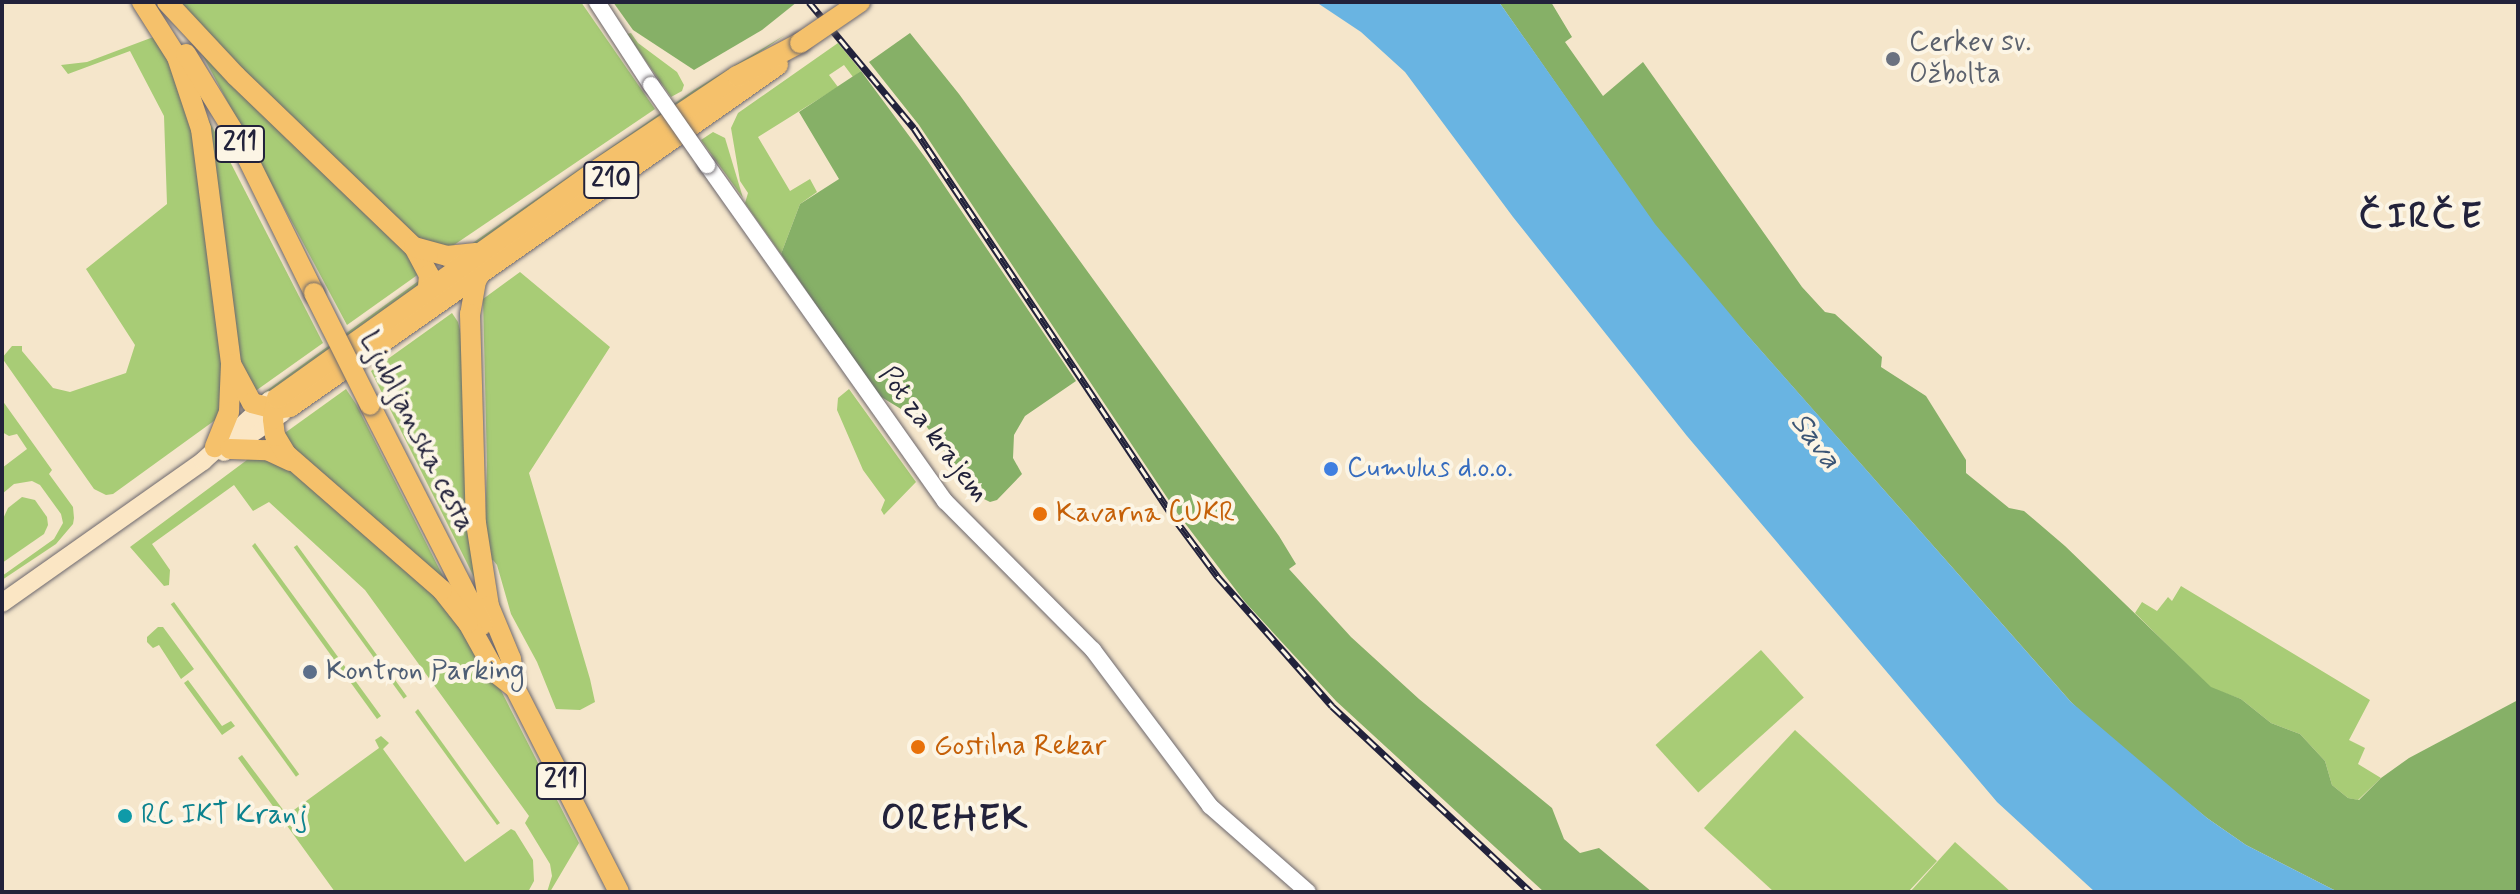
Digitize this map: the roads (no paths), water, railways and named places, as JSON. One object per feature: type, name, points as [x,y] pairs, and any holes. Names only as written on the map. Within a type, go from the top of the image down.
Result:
[{"type":"main road","name":"211","points":[[142,2],[177,57],[201,129],[231,364],[229,412],[216,452],[267,450],[295,463]]},
{"type":"main road","name":"Ljubljanska cesta","points":[[153,2],[237,137],[619,892]]},
{"type":"main road","name":"211","points":[[167,2],[236,76],[414,247],[427,271],[425,301],[458,313],[469,347]]},
{"type":"main road","name":"210","points":[[2,603],[713,92],[800,43],[860,2]]},
{"type":"main road","points":[[414,247],[447,256],[482,260]]},
{"type":"main road","name":"211","points":[[482,260],[471,301],[469,347],[479,557],[489,606],[511,659],[515,688]]},
{"type":"main road","name":"211","points":[[231,364],[246,396],[276,407],[280,446],[295,463],[442,590],[468,623],[496,673],[515,688]]},
{"type":"street","name":"Pot za krajem","points":[[597,2],[651,85],[938,493],[1093,650],[1210,806],[1308,892]]},
{"type":"water","name":"Sava","points":[[1316,2],[1499,2],[1655,224],[1750,338],[2071,702],[2207,818],[2246,845],[2338,892],[2095,892],[1997,802],[1687,436],[1513,217],[1405,72],[1361,32]]},
{"type":"railway","points":[[809,2],[914,128],[1174,518],[1218,577],[1332,706],[1531,892]]},
{"type":"place","name":"Cerkev sv. Ožbolta","points":[[1893,59]]},
{"type":"place","name":"Cumulus d.o.o.","points":[[1331,469]]},
{"type":"place","name":"Kavarna CUKR","points":[[1040,514]]},
{"type":"place","name":"Kontron Parking","points":[[310,672]]},
{"type":"place","name":"Gostilna Rekar","points":[[918,747]]},
{"type":"place","name":"RC IKT Kranj","points":[[125,816]]},
{"type":"district","name":"ČIRČE","points":[[2421,218]]},
{"type":"district","name":"OREHEK","points":[[955,820]]}]
